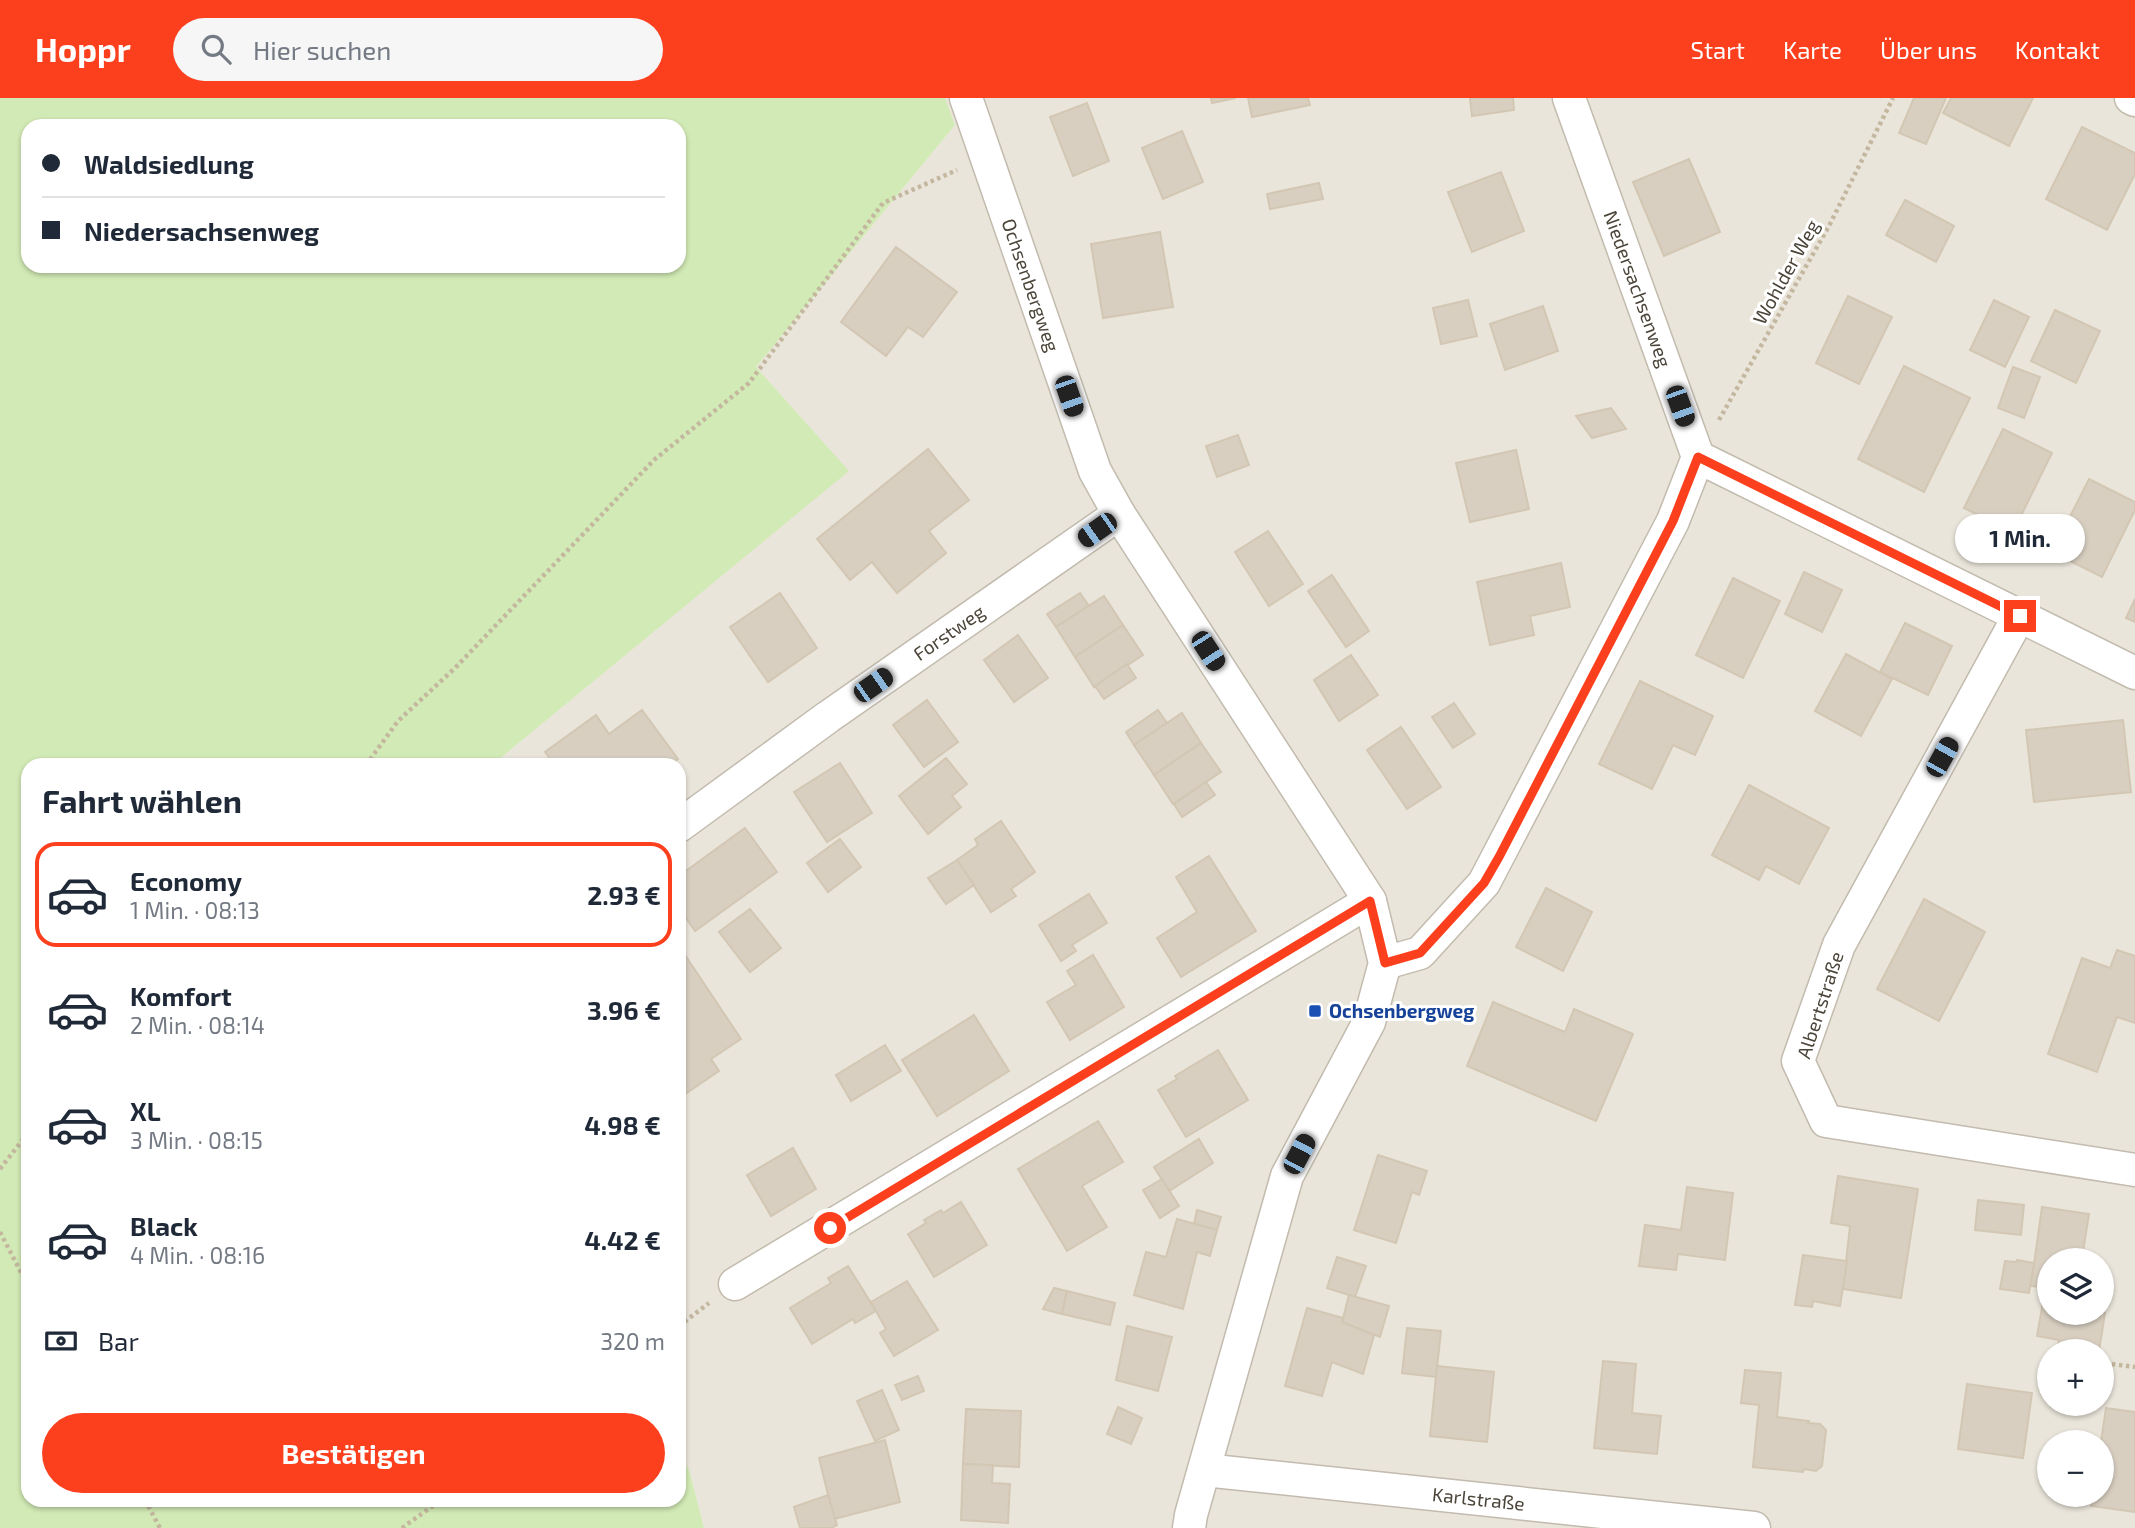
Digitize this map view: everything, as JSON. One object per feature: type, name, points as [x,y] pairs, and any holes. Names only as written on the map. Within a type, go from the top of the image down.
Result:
[{"type":"street","name":"Ochsenbergweg","points":[[966,98],[1094,471],[1119,514],[1370,901],[1385,963],[1369,1022],[1287,1176],[1189,1528]]},
{"type":"street","name":"Niedersachsenweg","points":[[1569,98],[1698,457]]},
{"type":"street","points":[[1385,963],[1420,953],[1484,883],[1673,521],[1698,457],[2135,673]]},
{"type":"street","name":"Forstweg","points":[[686,821],[828,717],[1119,514]]},
{"type":"street","name":"Albertstraße","points":[[2020,616],[1839,946],[1798,1061],[1826,1121],[2135,1170]]},
{"type":"street","points":[[735,1284],[1370,901]]},
{"type":"street","name":"Karlstraße","points":[[1204,1470],[1665,1523],[1755,1528]]},
{"type":"path","name":"Wohlder Weg","points":[[1698,457],[1830,224],[1893,98]]},
{"type":"path","points":[[371,758],[398,721],[455,668],[654,460],[749,383],[883,204],[987,157]]},
{"type":"path","points":[[0,1169],[21,1142]]},
{"type":"path","points":[[0,1232],[21,1272]]},
{"type":"path","points":[[2114,1364],[2135,1367]]},
{"type":"path","points":[[149,1507],[160,1528]]},
{"type":"path","points":[[402,1528],[431,1507]]},
{"type":"shaded area","points":[[945,98],[2135,98],[2135,1528],[704,1528],[686,1464],[686,758],[500,758],[848,471],[756,367],[955,125]]},
{"type":"green space","points":[[0,98],[945,98],[955,125],[756,367],[849,471],[500,758],[21,758],[21,1507],[686,1507],[686,1464],[704,1528],[0,1528]]},
{"type":"building","points":[[1211,98],[1236,98],[1212,103]]},
{"type":"building","points":[[1248,98],[1308,98],[1310,105],[1252,117]]},
{"type":"building","points":[[1470,98],[1513,98],[1514,110],[1472,116]]},
{"type":"building","points":[[1914,98],[1946,98],[1926,144],[1899,133]]},
{"type":"building","points":[[1951,98],[2033,98],[2009,146],[1943,113]]},
{"type":"building","points":[[1087,103],[1109,161],[1073,176],[1050,117]]},
{"type":"building","points":[[2082,127],[2135,153],[2135,174],[2107,230],[2046,199]]},
{"type":"building","points":[[1182,131],[1203,182],[1163,199],[1142,148]]},
{"type":"building","points":[[1689,159],[1720,232],[1664,256],[1633,182]]},
{"type":"building","points":[[1501,172],[1524,231],[1472,252],[1448,192]]},
{"type":"building","points":[[1319,183],[1323,199],[1270,209],[1267,194]]},
{"type":"building","points":[[1905,200],[1954,226],[1936,262],[1886,235]]},
{"type":"building","points":[[1160,232],[1173,307],[1103,318],[1091,244]]},
{"type":"building","points":[[896,247],[957,292],[923,337],[908,327],[886,356],[841,322]]},
{"type":"building","points":[[1848,296],[1892,317],[1859,384],[1816,363]]},
{"type":"building","points":[[1468,300],[1477,336],[1441,344],[1433,308]]},
{"type":"building","points":[[1994,300],[2029,317],[2005,367],[1970,350]]},
{"type":"building","points":[[1543,306],[1558,351],[1505,370],[1490,324]]},
{"type":"building","points":[[2055,310],[2100,331],[2076,383],[2031,361]]},
{"type":"building","points":[[1904,366],[1970,398],[1924,492],[1858,459]]},
{"type":"building","points":[[2013,367],[2040,377],[2024,418],[1998,408]]},
{"type":"building","points":[[1611,408],[1626,429],[1592,438],[1576,416]]},
{"type":"building","points":[[2003,429],[2052,453],[2013,532],[1964,508]]},
{"type":"building","points":[[1238,435],[1249,465],[1217,477],[1206,446]]},
{"type":"building","points":[[928,449],[969,500],[929,531],[946,553],[897,593],[872,562],[850,580],[817,539]]},
{"type":"building","points":[[1516,450],[1529,509],[1470,522],[1456,463]]},
{"type":"building","points":[[2089,479],[2135,502],[2135,510],[2102,577],[2052,552]]},
{"type":"building","points":[[1268,531],[1303,584],[1269,606],[1235,552]]},
{"type":"building","points":[[1561,563],[1570,607],[1530,616],[1534,635],[1490,645],[1477,582]]},
{"type":"building","points":[[1804,572],[1842,590],[1822,632],[1785,614]]},
{"type":"building","points":[[1332,575],[1369,631],[1346,647],[1308,591]]},
{"type":"building","points":[[1733,578],[1780,601],[1743,678],[1696,655]]},
{"type":"building","points":[[780,593],[817,648],[768,682],[730,627]]},
{"type":"building","points":[[1080,593],[1089,606],[1056,627],[1047,614]]},
{"type":"building","points":[[1104,596],[1123,625],[1075,657],[1056,627]]},
{"type":"building","points":[[2135,599],[2135,622],[2126,618]]},
{"type":"building","points":[[1905,623],[1952,646],[1928,695],[1880,672]]},
{"type":"building","points":[[1123,625],[1143,655],[1094,687],[1075,657]]},
{"type":"building","points":[[1018,635],[1048,678],[1014,702],[984,660]]},
{"type":"building","points":[[1846,654],[1892,679],[1861,736],[1815,711]]},
{"type":"building","points":[[1351,655],[1378,695],[1339,721],[1314,680]]},
{"type":"building","points":[[1127,664],[1136,678],[1104,699],[1095,686]]},
{"type":"building","points":[[1640,681],[1713,716],[1695,755],[1673,745],[1652,789],[1599,764]]},
{"type":"building","points":[[927,700],[958,742],[924,767],[893,725]]},
{"type":"building","points":[[1454,703],[1475,734],[1453,748],[1432,717]]},
{"type":"building","points":[[642,710],[677,758],[550,758],[545,752],[596,715],[609,734]]},
{"type":"building","points":[[1158,710],[1167,723],[1134,745],[1126,732]]},
{"type":"building","points":[[1182,713],[1201,743],[1154,775],[1134,745]]},
{"type":"building","points":[[2123,720],[2131,792],[2034,802],[2026,730]]},
{"type":"building","points":[[1401,727],[1441,787],[1407,809],[1367,750]]},
{"type":"building","points":[[1201,743],[1221,772],[1173,804],[1154,775]]},
{"type":"building","points":[[946,758],[967,784],[952,796],[961,807],[928,834],[899,796]]},
{"type":"building","points":[[840,763],[872,813],[827,842],[794,792]]},
{"type":"building","points":[[1206,782],[1215,795],[1182,817],[1174,804]]},
{"type":"building","points":[[1749,785],[1829,828],[1799,884],[1766,866],[1759,880],[1712,855]]},
{"type":"building","points":[[1001,821],[1035,872],[1011,889],[1016,896],[991,912],[957,860],[978,845],[975,839]]},
{"type":"building","points":[[745,828],[777,872],[695,931],[686,918],[686,871]]},
{"type":"building","points":[[840,839],[861,867],[828,892],[807,863]]},
{"type":"building","points":[[1209,856],[1256,931],[1181,977],[1157,938],[1197,912],[1176,877]]},
{"type":"building","points":[[957,860],[974,885],[946,904],[928,878]]},
{"type":"building","points":[[1546,888],[1592,912],[1563,971],[1516,947]]},
{"type":"building","points":[[1089,894],[1107,923],[1072,945],[1076,951],[1061,961],[1039,925]]},
{"type":"building","points":[[1924,899],[1985,932],[1939,1021],[1877,989]]},
{"type":"building","points":[[750,909],[781,948],[750,972],[719,932]]},
{"type":"building","points":[[2117,950],[2135,956],[2135,1023],[2117,1017],[2097,1072],[2048,1054],[2082,958],[2110,968]]},
{"type":"building","points":[[1093,955],[1124,1007],[1070,1040],[1047,1002],[1076,985],[1067,971]]},
{"type":"building","points":[[686,956],[741,1039],[711,1059],[719,1071],[686,1093]]},
{"type":"building","points":[[1493,1002],[1565,1032],[1574,1009],[1633,1034],[1596,1121],[1467,1066]]},
{"type":"building","points":[[974,1015],[1009,1071],[937,1116],[902,1060]]},
{"type":"building","points":[[885,1045],[901,1071],[851,1101],[836,1075]]},
{"type":"building","points":[[1218,1050],[1248,1100],[1186,1137],[1158,1090],[1177,1079],[1175,1076]]},
{"type":"building","points":[[1098,1121],[1123,1162],[1082,1186],[1107,1227],[1067,1251],[1018,1169]]},
{"type":"building","points":[[1199,1139],[1213,1163],[1169,1191],[1154,1167]]},
{"type":"building","points":[[793,1148],[816,1189],[771,1216],[747,1175]]},
{"type":"building","points":[[1378,1155],[1427,1171],[1419,1195],[1412,1192],[1396,1243],[1354,1230]]},
{"type":"building","points":[[1838,1176],[1918,1189],[1901,1298],[1843,1289],[1850,1226],[1831,1223]]},
{"type":"building","points":[[1162,1179],[1179,1206],[1160,1218],[1143,1190]]},
{"type":"building","points":[[1687,1187],[1733,1193],[1725,1260],[1678,1254],[1676,1270],[1639,1266],[1645,1225],[1681,1230]]},
{"type":"building","points":[[1978,1200],[2024,1205],[2021,1235],[1975,1230]]},
{"type":"building","points":[[961,1202],[987,1245],[934,1277],[908,1234],[926,1223],[924,1220]]},
{"type":"building","points":[[2042,1207],[2089,1214],[2084,1248],[2037,1248],[2037,1287],[2031,1286]]},
{"type":"building","points":[[1197,1210],[1221,1217],[1217,1230],[1194,1224]]},
{"type":"building","points":[[1177,1219],[1217,1230],[1210,1256],[1197,1252],[1183,1309],[1134,1295],[1146,1252],[1166,1257]]},
{"type":"building","points":[[1803,1255],[1847,1261],[1840,1306],[1813,1301],[1812,1307],[1795,1305]]},
{"type":"building","points":[[1337,1257],[1366,1266],[1355,1297],[1327,1288]]},
{"type":"building","points":[[2005,1261],[2034,1263],[2029,1293],[2000,1289]]},
{"type":"building","points":[[848,1266],[876,1311],[855,1323],[853,1319],[812,1344],[790,1308],[831,1283],[828,1278]]},
{"type":"building","points":[[907,1281],[938,1330],[894,1356],[880,1333],[886,1329],[871,1302]]},
{"type":"building","points":[[1054,1288],[1067,1291],[1062,1314],[1043,1309]]},
{"type":"building","points":[[1067,1291],[1115,1303],[1110,1325],[1062,1314]]},
{"type":"building","points":[[1349,1295],[1389,1306],[1380,1337],[1342,1322]]},
{"type":"building","points":[[1307,1308],[1343,1318],[1342,1322],[1374,1335],[1363,1374],[1332,1362],[1322,1396],[1285,1386]]},
{"type":"building","points":[[2039,1325],[2103,1325],[2101,1339],[2054,1339],[2037,1336]]},
{"type":"building","points":[[1127,1326],[1172,1337],[1158,1391],[1116,1380]]},
{"type":"building","points":[[1407,1328],[1441,1331],[1436,1377],[1402,1373]]},
{"type":"building","points":[[1603,1361],[1636,1364],[1632,1413],[1661,1416],[1657,1454],[1594,1448]]},
{"type":"building","points":[[1437,1366],[1494,1372],[1487,1442],[1430,1436]]},
{"type":"building","points":[[1745,1370],[1781,1373],[1777,1417],[1809,1421],[1808,1423],[1820,1424],[1826,1430],[1822,1466],[1816,1471],[1753,1467],[1759,1405],[1741,1403]]},
{"type":"building","points":[[918,1376],[924,1391],[902,1400],[895,1385]]},
{"type":"building","points":[[1967,1384],[2032,1393],[2023,1458],[1958,1449]]},
{"type":"building","points":[[882,1390],[899,1430],[875,1441],[857,1401]]},
{"type":"building","points":[[1118,1407],[1142,1418],[1131,1444],[1107,1434]]},
{"type":"building","points":[[966,1409],[1021,1411],[1019,1467],[963,1464]]},
{"type":"building","points":[[2114,1409],[2135,1412],[2135,1512],[2098,1507],[2114,1507],[2114,1430],[2103,1430],[2105,1416],[2114,1416]]},
{"type":"building","points":[[885,1440],[900,1502],[834,1519],[819,1458]]},
{"type":"building","points":[[963,1464],[993,1465],[992,1483],[1010,1484],[1008,1523],[961,1520]]},
{"type":"building","points":[[828,1495],[837,1525],[831,1528],[800,1528],[794,1507]]},
{"type":"place","name":"Ochsenbergweg","points":[[1315,1011]]},
{"type":"route","points":[[830,1228],[1370,901],[1385,963],[1420,953],[1484,883],[1499,857],[1673,521],[1698,457],[2020,616]]}]
